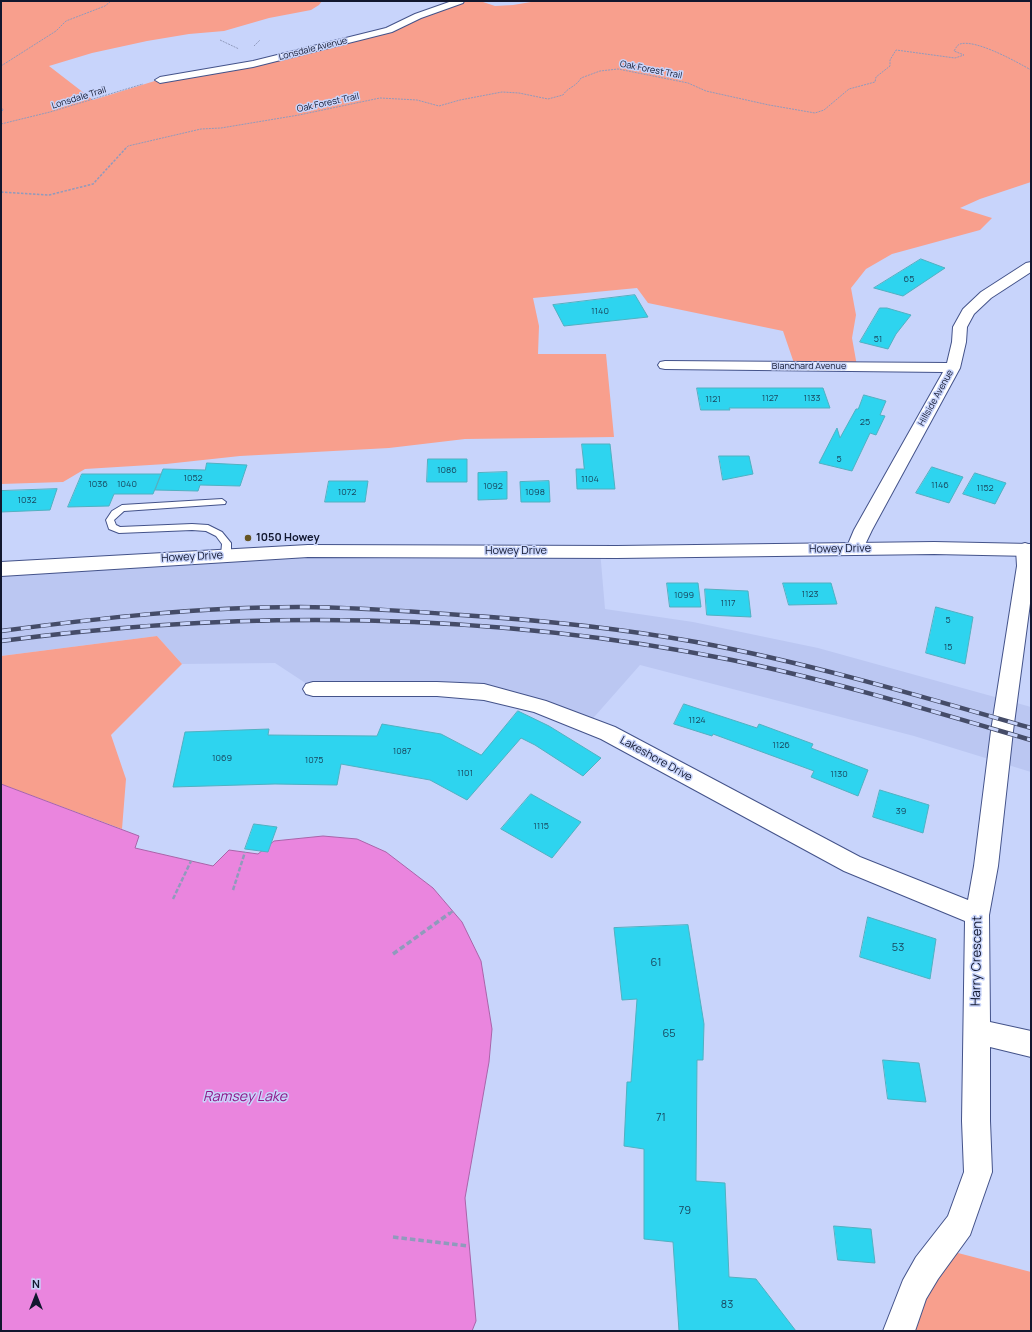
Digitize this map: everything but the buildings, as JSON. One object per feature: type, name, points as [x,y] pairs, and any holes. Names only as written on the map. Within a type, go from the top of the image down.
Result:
[{"type":"main road","name":"Howey Drive","points":[[1,569],[316,551],[617,552],[934,548],[1028,550]]},
{"type":"street","name":"Lonsdale Avenue","points":[[160,80],[253,64],[388,30],[418,16],[460,1]]},
{"type":"street","name":"Hillside Avenue","points":[[855,549],[863,530],[953,368],[959,342],[960,327],[968,312],[986,295],[1031,266]]},
{"type":"street","name":"Blanchard Avenue","points":[[665,365],[953,368]]},
{"type":"street","name":"Harry Crescent","points":[[899,1331],[914,1291],[927,1268],[960,1225],[978,1172],[976,1120],[977,915],[986,866],[1002,731],[1028,550]]},
{"type":"street","name":"Lakeshore Drive","points":[[313,689],[437,689],[484,692],[539,706],[608,733],[741,806],[852,864],[977,915]]},
{"type":"street","points":[[976,1031],[1031,1044]]},
{"type":"lane","points":[[222,502],[122,508],[115,513],[110,520],[112,526],[119,530],[192,527],[208,528],[219,534],[227,543],[226,555]]},
{"type":"path","points":[[1,66],[56,31],[66,21],[105,6],[111,1]]},
{"type":"path","points":[[220,40],[244,52]]},
{"type":"path","name":"Oak Forest Trail","points":[[1,192],[49,195],[93,184],[128,146],[194,131],[299,115],[380,98],[417,100],[439,106],[460,100],[502,92],[518,93],[548,99],[563,96],[565,92],[577,85],[581,78],[600,71],[618,69],[665,78],[688,84],[706,91],[769,105],[815,113],[824,110],[830,103],[849,89],[875,82],[876,77],[883,74],[890,66],[890,60],[896,50],[955,58],[964,55],[954,51],[957,46],[960,44],[968,45],[994,51],[1031,70]]},
{"type":"path","name":"Lonsdale Trail","points":[[1,124],[50,112],[160,80]]},
{"type":"path","points":[[1,107],[4,109],[1,114]]},
{"type":"path","points":[[233,890],[245,852]]},
{"type":"path","points":[[173,899],[192,861]]},
{"type":"path","points":[[393,954],[453,911]]},
{"type":"path","points":[[393,1237],[469,1246]]},
{"type":"shaded area","points":[[1,1],[322,1],[311,10],[269,18],[224,31],[189,34],[147,41],[92,53],[49,66],[93,100],[158,80],[214,72],[388,30],[458,1],[480,1],[495,6],[537,1],[1031,1],[1031,182],[980,199],[960,208],[992,218],[980,230],[892,254],[866,269],[851,288],[856,315],[852,338],[857,366],[795,366],[783,331],[648,303],[637,288],[533,298],[539,326],[538,354],[606,354],[614,437],[465,439],[389,448],[240,456],[166,464],[85,469],[63,482],[1,484]]},
{"type":"shaded area","points":[[600,550],[605,609],[693,622],[818,648],[1031,707],[1031,772],[914,736],[640,665],[588,724],[486,691],[313,688],[275,663],[182,664],[157,636],[1,656],[1,568],[154,558]]},
{"type":"shaded area","points":[[157,636],[182,664],[111,735],[126,779],[122,829],[1,784],[1,656]]},
{"type":"shaded area","points":[[950,1249],[958,1253],[1031,1272],[1031,1331],[906,1331]]},
{"type":"water","name":"Ramsey Lake","points":[[1,784],[139,836],[135,848],[213,866],[229,850],[258,854],[274,841],[323,836],[357,839],[386,852],[433,888],[462,922],[481,961],[492,1029],[489,1062],[465,1198],[476,1321],[472,1331],[1,1331]]},
{"type":"railway","points":[[1,631],[150,614],[262,607],[360,608],[550,622],[637,633],[738,650],[864,681],[1031,728]]},
{"type":"railway","points":[[1,641],[92,631],[184,624],[275,620],[367,620],[459,624],[551,632],[642,644],[770,668],[882,697],[1031,740]]},
{"type":"place","name":"1050 Howey","points":[[248,538]]}]
